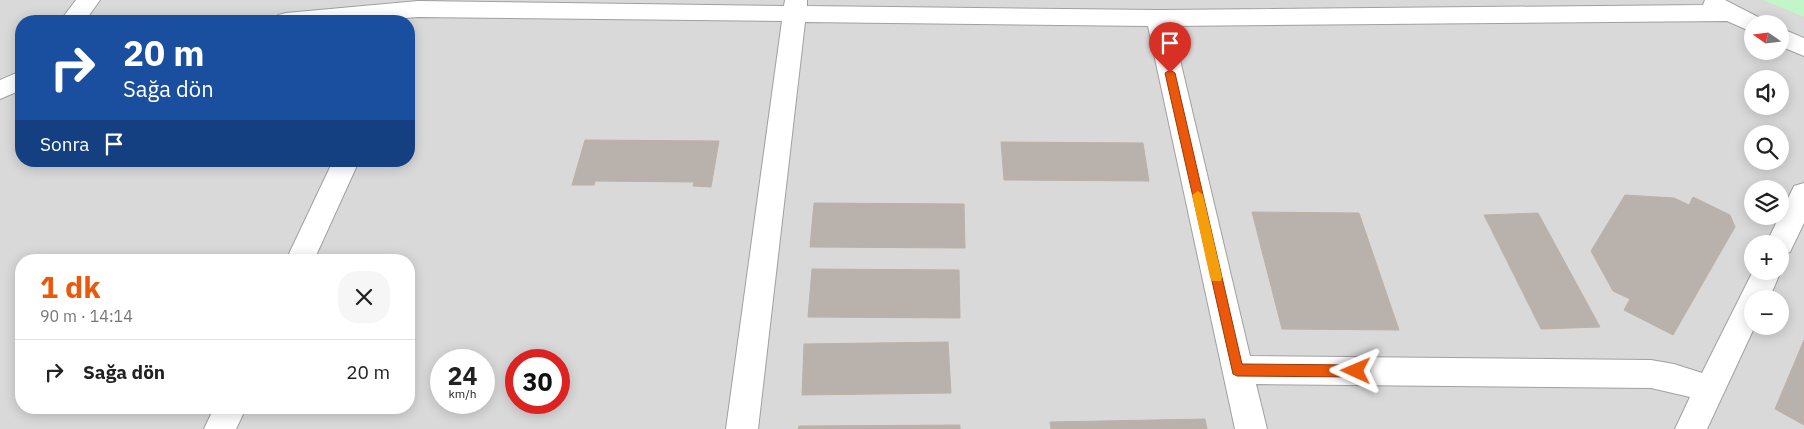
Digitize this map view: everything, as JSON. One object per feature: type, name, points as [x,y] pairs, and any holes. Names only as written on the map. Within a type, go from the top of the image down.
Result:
[{"type":"street","points":[[77,15],[89,0]]},
{"type":"street","points":[[1708,0],[1744,20]]},
{"type":"street","points":[[415,19],[794,6],[1158,18],[1729,13]]},
{"type":"street","points":[[742,429],[794,6]]},
{"type":"street","points":[[1158,18],[1251,429]]},
{"type":"street","points":[[1789,40],[1804,48]]},
{"type":"street","points":[[0,90],[15,83]]},
{"type":"street","points":[[303,254],[343,167]]},
{"type":"street","points":[[1784,235],[1804,194]]},
{"type":"street","points":[[1691,429],[1744,319]]},
{"type":"street","points":[[1237,370],[1651,374],[1668,375],[1710,390]]},
{"type":"street","points":[[220,429],[227,414]]},
{"type":"shaded area","points":[[0,0],[1804,0],[1804,429],[0,429]]},
{"type":"green space","points":[[1763,0],[1804,0],[1804,17]]},
{"type":"building","points":[[585,140],[719,141],[711,187],[693,186],[694,182],[595,181],[594,185],[572,185]]},
{"type":"building","points":[[1001,142],[1143,143],[1149,181],[1004,180]]},
{"type":"building","points":[[1625,195],[1674,198],[1689,205],[1693,197],[1730,215],[1735,227],[1673,335],[1624,310],[1630,299],[1613,291],[1591,251]]},
{"type":"building","points":[[814,203],[964,204],[965,248],[810,247]]},
{"type":"building","points":[[1252,212],[1359,213],[1399,330],[1282,329]]},
{"type":"building","points":[[1538,213],[1600,327],[1541,329],[1484,215]]},
{"type":"building","points":[[812,269],[959,270],[960,318],[808,317]]},
{"type":"building","points":[[1804,340],[1804,425],[1775,409]]},
{"type":"building","points":[[948,342],[951,393],[802,395],[804,344]]},
{"type":"building","points":[[1205,419],[1207,429],[1051,429],[1050,422]]},
{"type":"building","points":[[960,425],[960,429],[798,429],[799,426]]},
{"type":"slow traffic","points":[[1198,195],[1216,277]]},
{"type":"route","points":[[1170,73],[1237,370],[1356,371]]}]
